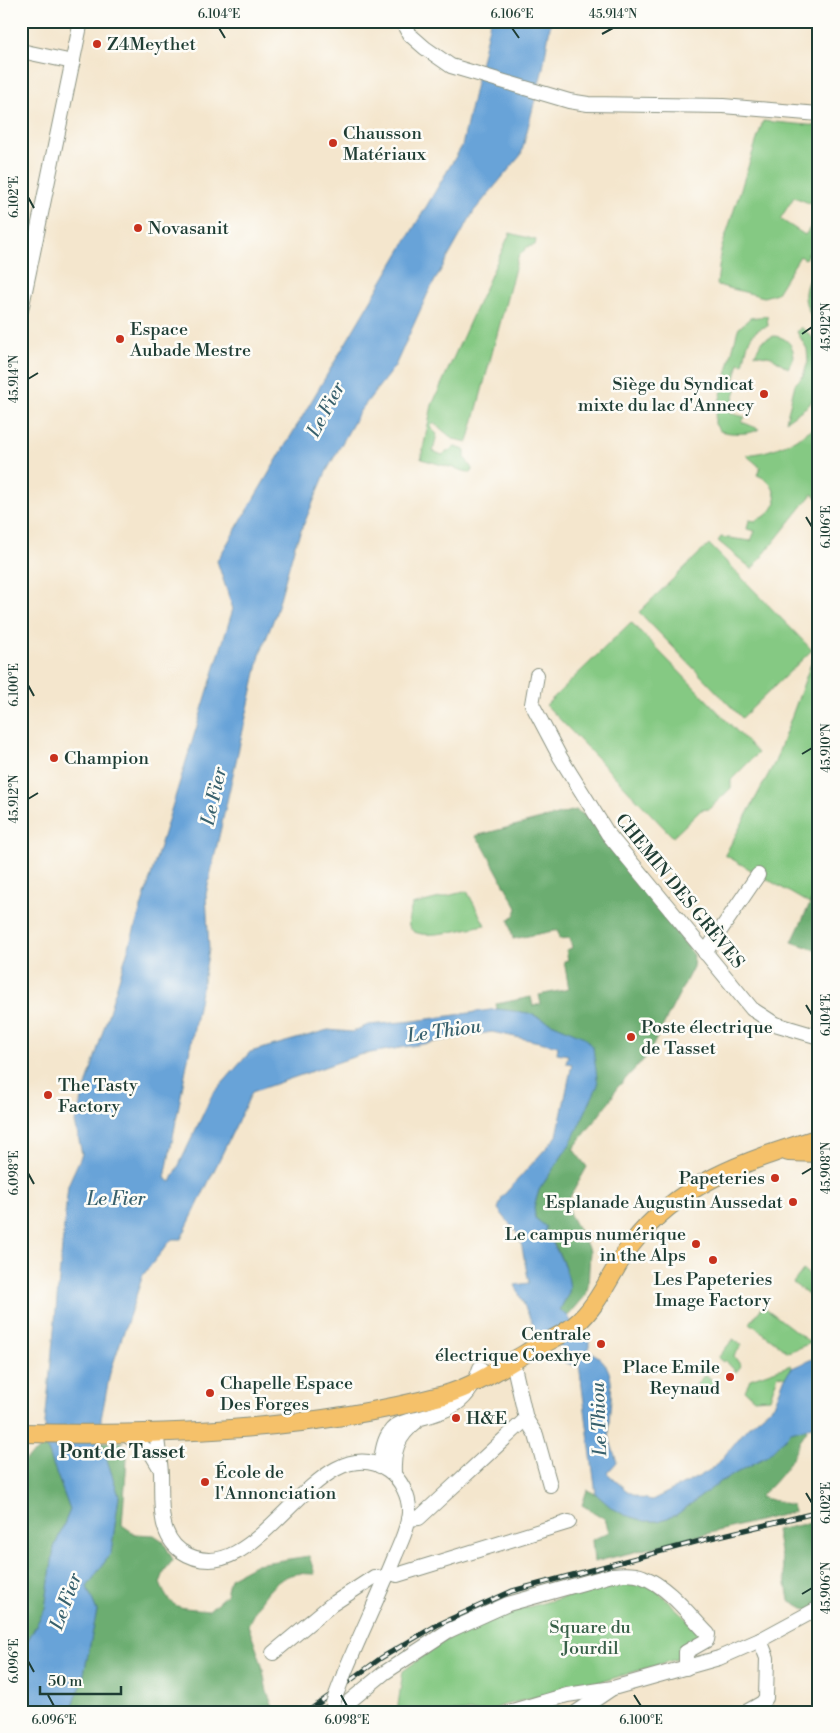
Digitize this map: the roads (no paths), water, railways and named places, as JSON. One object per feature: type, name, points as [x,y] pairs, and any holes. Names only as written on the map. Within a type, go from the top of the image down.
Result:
[{"type":"main road","points":[[478,1375],[513,1362],[574,1326],[599,1299],[633,1243],[666,1208],[712,1177],[819,1138]]},
{"type":"main road","points":[[783,1152],[819,1153]]},
{"type":"main road","points":[[27,1433],[156,1432],[306,1422],[392,1407],[445,1394],[512,1355],[537,1348]]},
{"type":"street","points":[[21,310],[81,21]]},
{"type":"street","points":[[402,21],[409,34],[424,48],[472,68],[570,96],[614,103],[723,106],[819,114]]},
{"type":"street","points":[[21,52],[73,62]]},
{"type":"street","name":"CHEMIN DES GRÈVES","points":[[537,675],[532,704],[560,757],[616,846],[756,1013],[780,1026],[819,1037]]},
{"type":"street","points":[[705,954],[758,875]]},
{"type":"street","points":[[513,1362],[526,1419],[536,1435],[550,1484]]},
{"type":"street","points":[[380,1466],[389,1433],[404,1422],[421,1418],[458,1403],[467,1396],[478,1375]]},
{"type":"street","points":[[333,1709],[344,1674],[388,1575],[408,1519],[407,1498],[394,1475],[393,1460],[397,1441],[404,1432],[421,1418]]},
{"type":"street","points":[[408,1519],[419,1518],[526,1419]]},
{"type":"street","points":[[156,1432],[161,1472],[162,1514],[172,1542],[184,1553],[211,1560],[220,1560],[239,1552],[334,1471],[358,1463],[380,1466],[394,1475]]},
{"type":"street","points":[[118,1433],[150,1453],[161,1472]]},
{"type":"street","points":[[273,1653],[330,1605],[374,1577],[397,1575],[569,1522]]},
{"type":"street","points":[[333,1709],[448,1631],[508,1604],[612,1576],[626,1574],[645,1578],[663,1589],[708,1634],[707,1640],[686,1652],[686,1668]]},
{"type":"street","points":[[518,1710],[567,1695],[613,1688],[686,1668],[734,1652],[819,1608]]},
{"type":"street","points":[[746,1712],[762,1703],[766,1698],[767,1658],[760,1640]]},
{"type":"street","points":[[576,1712],[613,1688]]},
{"type":"street","points":[[546,1712],[567,1695]]},
{"type":"water","name":"Le Fier","points":[[490,21],[551,21],[543,68],[521,155],[474,211],[428,293],[395,366],[360,411],[326,472],[295,545],[276,613],[260,655],[206,894],[209,950],[165,1178],[171,1182],[212,1095],[250,1052],[328,1030],[352,1032],[368,1025],[414,1021],[497,1009],[528,1013],[584,1037],[593,1048],[598,1085],[570,1144],[539,1190],[534,1207],[535,1218],[546,1227],[545,1230],[568,1277],[569,1292],[560,1310],[568,1316],[576,1330],[589,1340],[589,1351],[600,1358],[610,1375],[609,1435],[617,1462],[607,1473],[626,1490],[640,1498],[652,1500],[700,1476],[716,1466],[748,1427],[774,1405],[785,1377],[792,1368],[819,1356],[819,1424],[791,1432],[767,1456],[720,1482],[676,1515],[658,1521],[645,1521],[625,1515],[613,1509],[596,1494],[579,1364],[572,1365],[562,1361],[560,1344],[535,1329],[515,1285],[529,1283],[520,1237],[498,1209],[502,1197],[557,1136],[572,1064],[566,1063],[568,1055],[557,1053],[558,1046],[492,1032],[359,1055],[252,1092],[181,1239],[172,1239],[143,1275],[110,1373],[101,1419],[101,1442],[119,1496],[111,1553],[87,1587],[97,1611],[82,1683],[70,1712],[21,1712],[21,1653],[45,1609],[54,1548],[70,1510],[46,1445],[45,1424],[68,1185],[82,1154],[75,1122],[233,609],[217,561],[462,146]]},
{"type":"railway","points":[[307,1712],[381,1658],[437,1625],[512,1591],[707,1539],[819,1512]]},
{"type":"place","name":"Z4Meythet","points":[[97,44]]},
{"type":"place","name":"Chausson Matériaux","points":[[333,143]]},
{"type":"place","name":"Novasanit","points":[[138,228]]},
{"type":"place","name":"Espace Aubade Mestre","points":[[120,339]]},
{"type":"place","name":"Siège du Syndicat mixte du lac d'Annecy","points":[[764,394]]},
{"type":"place","name":"Champion","points":[[54,758]]},
{"type":"place","name":"Poste électrique de Tasset","points":[[631,1037]]},
{"type":"place","name":"The Tasty Factory","points":[[48,1095]]},
{"type":"place","name":"Papeteries","points":[[775,1178]]},
{"type":"place","name":"Esplanade Augustin Aussedat","points":[[793,1202]]},
{"type":"place","name":"Le campus numérique in the Alps","points":[[696,1244]]},
{"type":"place","name":"Les Papeteries Image Factory","points":[[713,1260]]},
{"type":"place","name":"Centrale électrique Coexhye","points":[[601,1344]]},
{"type":"place","name":"Place Emile Reynaud","points":[[730,1377]]},
{"type":"place","name":"Chapelle Espace Des Forges","points":[[210,1393]]},
{"type":"place","name":"H&E","points":[[456,1418]]},
{"type":"place","name":"École de l'Annonciation","points":[[205,1482]]},
{"type":"district","name":"Pont de Tasset","points":[[122,1451]]},
{"type":"water label","name":"Le Thiou","points":[[444,1030]]},
{"type":"water label","name":"Le Thiou","points":[[598,1419]]},
{"type":"park label","name":"Square du Jourdil","points":[[590,1637]]}]
